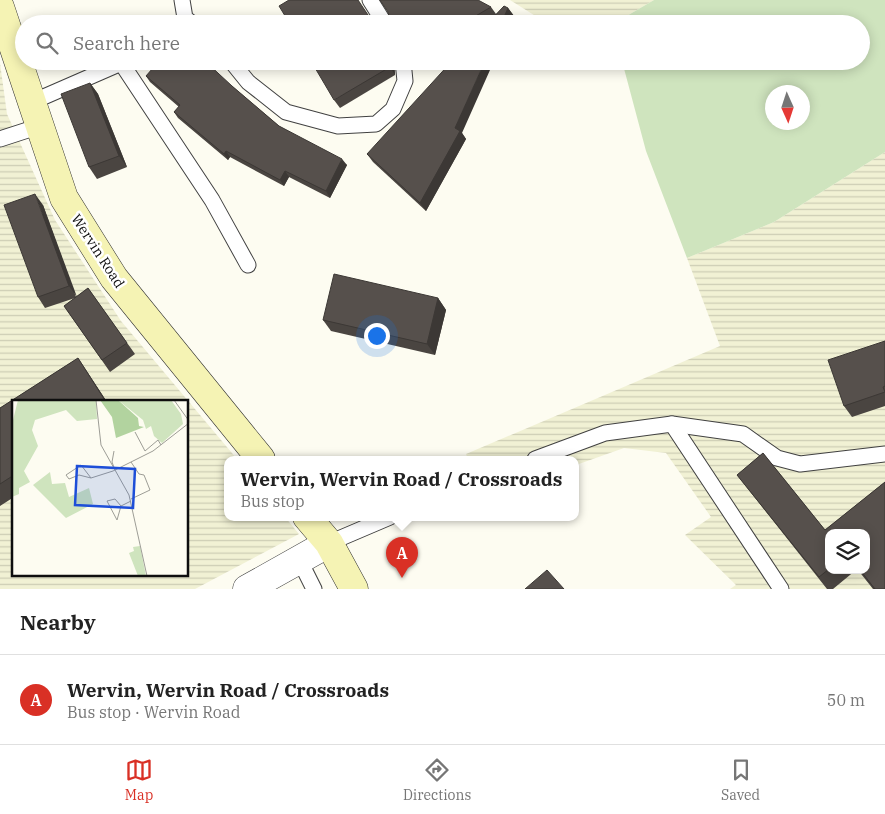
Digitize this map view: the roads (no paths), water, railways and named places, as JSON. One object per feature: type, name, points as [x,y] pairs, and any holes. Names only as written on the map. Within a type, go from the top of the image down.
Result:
[{"type":"street","name":"Wervin Road","points":[[0,7],[15,52]]},
{"type":"street","name":"Wervin Road","points":[[21,70],[64,198],[114,278],[258,456]]},
{"type":"street","points":[[310,521],[328,543],[354,589]]},
{"type":"street","points":[[247,589],[328,543]]},
{"type":"lane","points":[[182,0],[184,15]]},
{"type":"lane","points":[[370,0],[379,15]]},
{"type":"lane","points":[[0,139],[36,114],[112,70]]},
{"type":"lane","points":[[128,70],[212,200],[248,265]]},
{"type":"lane","points":[[238,70],[248,82],[286,112],[338,126],[376,124],[393,109],[405,81],[404,70]]},
{"type":"lane","points":[[672,424],[781,589]]},
{"type":"lane","points":[[543,456],[605,433],[672,424],[744,434],[777,458],[800,464],[885,454]]},
{"type":"lane","points":[[328,543],[380,521]]},
{"type":"lane","points":[[299,559],[314,589]]},
{"type":"place","name":"Wervin, Wervin Road / Crossroads","points":[[402,578]]}]
